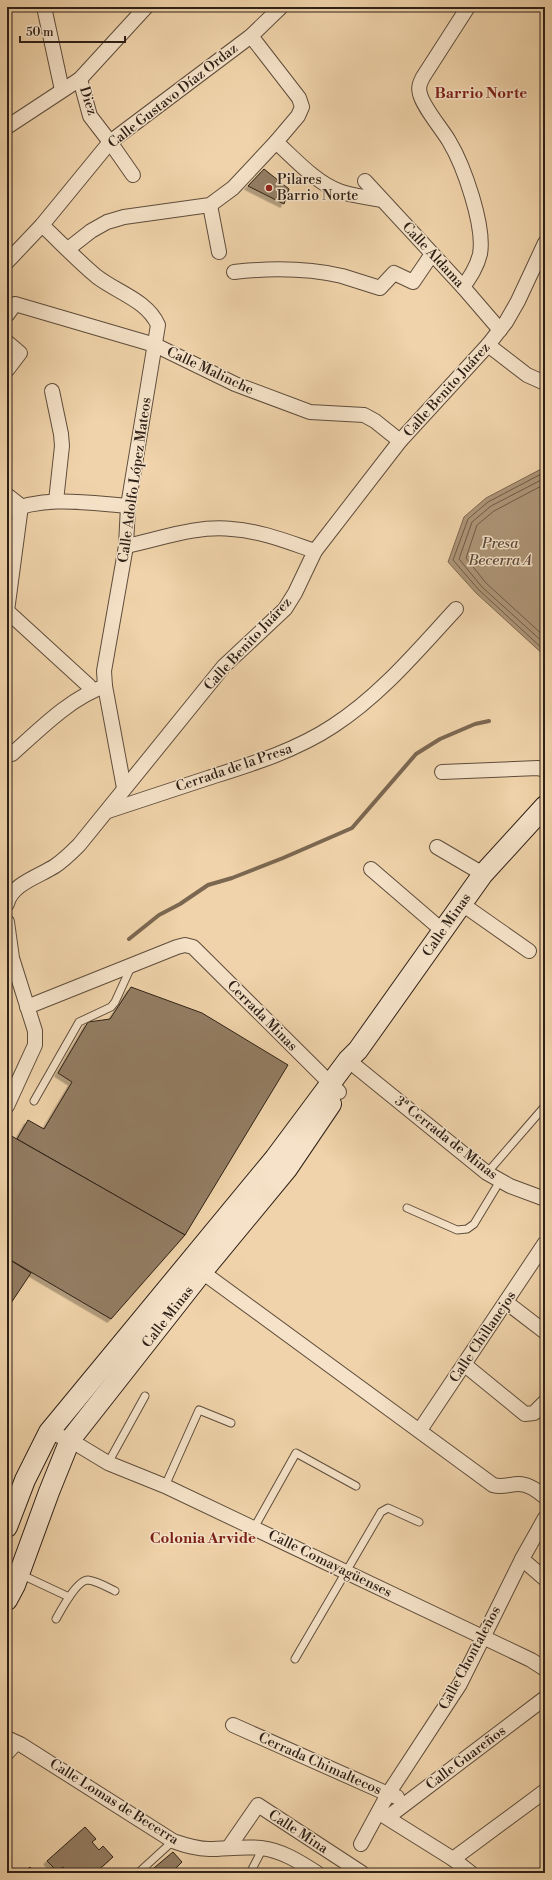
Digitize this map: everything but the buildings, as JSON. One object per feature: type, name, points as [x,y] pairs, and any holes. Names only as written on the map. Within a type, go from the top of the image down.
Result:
[{"type":"street","points":[[44,7],[62,90]]},
{"type":"street","points":[[7,127],[80,79],[146,7]]},
{"type":"street","name":"Calle Gustavo Díaz Ordaz","points":[[7,262],[42,225],[110,142],[251,36],[281,7]]},
{"type":"street","points":[[463,287],[474,271],[480,254],[480,234],[472,197],[463,166],[420,96],[419,87],[423,77],[468,7]]},
{"type":"street","points":[[68,249],[91,231],[107,222],[124,217],[210,205],[233,188],[276,142],[298,116],[302,107],[299,98],[251,36]]},
{"type":"street","name":"Diez","points":[[80,79],[90,116],[133,175]]},
{"type":"street","points":[[276,142],[320,181],[330,187],[340,191],[382,200]]},
{"type":"street","name":"Calle Aldama","points":[[365,181],[463,287],[500,330]]},
{"type":"street","points":[[210,205],[219,252]]},
{"type":"street","name":"Calle Adolfo López Mateos","points":[[42,225],[106,284],[148,308],[154,315],[158,325],[128,506],[126,546],[106,656],[104,686],[124,788]]},
{"type":"street","name":"Calle Benito Juárez","points":[[7,904],[8,899],[14,890],[69,855],[108,811],[124,788],[224,666],[285,609],[295,593],[316,551],[400,441],[500,330],[518,301],[545,243]]},
{"type":"street","points":[[234,272],[262,269],[303,271],[340,276],[380,288],[394,273],[413,282],[432,254]]},
{"type":"street","name":"Calle Malinche","points":[[11,310],[155,345],[235,384],[310,412],[364,415],[376,421],[400,441]]},
{"type":"street","points":[[7,342],[20,353],[7,370]]},
{"type":"street","points":[[488,345],[527,375],[545,383]]},
{"type":"street","points":[[52,391],[61,440],[56,501]]},
{"type":"street","points":[[7,495],[21,506]]},
{"type":"street","points":[[7,512],[21,506],[56,501],[128,506]]},
{"type":"street","points":[[21,506],[7,611],[89,686]]},
{"type":"street","points":[[126,546],[199,530],[231,528],[260,533],[316,551]]},
{"type":"street","name":"Cerrada de la Presa","points":[[108,811],[250,765],[295,747],[334,725],[364,702],[401,668],[456,609]]},
{"type":"street","points":[[12,754],[58,714],[91,691],[104,686]]},
{"type":"street","points":[[442,772],[538,768],[545,770]]},
{"type":"street","name":"Calle Minas","points":[[7,1527],[26,1480],[49,1432],[287,1169],[335,1088],[348,1060],[356,1057],[483,874],[545,806]]},
{"type":"street","points":[[438,847],[483,874]]},
{"type":"street","points":[[371,869],[443,931]]},
{"type":"street","points":[[462,904],[529,951]]},
{"type":"street","points":[[7,922],[12,958],[34,1031],[35,1045],[7,1106]]},
{"type":"street","name":"Cerrada Minas","points":[[132,965],[177,947],[185,945],[193,947],[335,1088]]},
{"type":"street","points":[[27,1007],[132,965]]},
{"type":"street","name":"3ª Cerrada de Minas","points":[[356,1057],[487,1173],[500,1181],[533,1196],[545,1199]]},
{"type":"street","name":"Calle Chillanejos","points":[[420,1430],[465,1365],[545,1243]]},
{"type":"street","points":[[196,1268],[420,1430],[493,1485],[501,1487],[519,1484],[537,1490],[545,1497]]},
{"type":"street","name":"Calle Minas","points":[[7,1600],[13,1570],[49,1492],[70,1440],[196,1268]]},
{"type":"street","points":[[506,1302],[545,1332]]},
{"type":"street","points":[[465,1365],[526,1414],[534,1413],[545,1402]]},
{"type":"street","name":"Calle Comayagüenses","points":[[49,1432],[70,1440],[108,1463],[165,1486],[346,1571],[531,1660],[545,1669]]},
{"type":"street","name":"Calle Chontaleños","points":[[361,1844],[383,1815],[388,1794],[460,1684],[522,1559],[545,1518]]},
{"type":"street","points":[[522,1559],[545,1579]]},
{"type":"street","name":"Calle Guareños","points":[[383,1815],[409,1800],[545,1698]]},
{"type":"street","name":"Cerrada Chimaltecos","points":[[233,1725],[388,1794],[409,1800]]},
{"type":"street","name":"Calle Lomas de Becerra","points":[[13,1741],[173,1841],[191,1848],[263,1848],[297,1860],[317,1873]]},
{"type":"street","points":[[453,1860],[545,1791]]},
{"type":"street","name":"Calle Mina","points":[[229,1847],[258,1805],[362,1873]]},
{"type":"street","points":[[383,1815],[471,1873]]},
{"type":"lane","points":[[34,1101],[78,1022],[111,1007],[115,1002],[132,965]]},
{"type":"lane","points":[[487,1173],[545,1106]]},
{"type":"lane","points":[[407,1208],[457,1230],[467,1229],[474,1224],[500,1181]]},
{"type":"lane","points":[[108,1463],[145,1396]]},
{"type":"lane","points":[[165,1486],[199,1410],[231,1423]]},
{"type":"lane","points":[[254,1528],[296,1453],[356,1486]]},
{"type":"lane","points":[[295,1659],[384,1509],[388,1508],[419,1522]]},
{"type":"lane","points":[[13,1570],[69,1597]]},
{"type":"lane","points":[[56,1619],[69,1597],[81,1582],[86,1580],[115,1591]]},
{"type":"lane","points":[[7,1758],[13,1741]]},
{"type":"lane","points":[[138,1873],[173,1841]]},
{"type":"lane","points":[[251,1873],[263,1848]]},
{"type":"water","name":"Presa Becerra A","points":[[545,467],[545,656],[476,593],[448,562],[464,517],[486,498]]},
{"type":"waterway","points":[[129,939],[159,915],[180,904],[208,885],[232,878],[283,858],[352,828],[416,754],[440,739],[475,724],[489,721]]},
{"type":"place","name":"Pilares Barrio Norte","points":[[269,188]]},
{"type":"district","name":"Barrio Norte","points":[[481,93]]},
{"type":"district","name":"Colonia Arvide","points":[[203,1538]]}]
